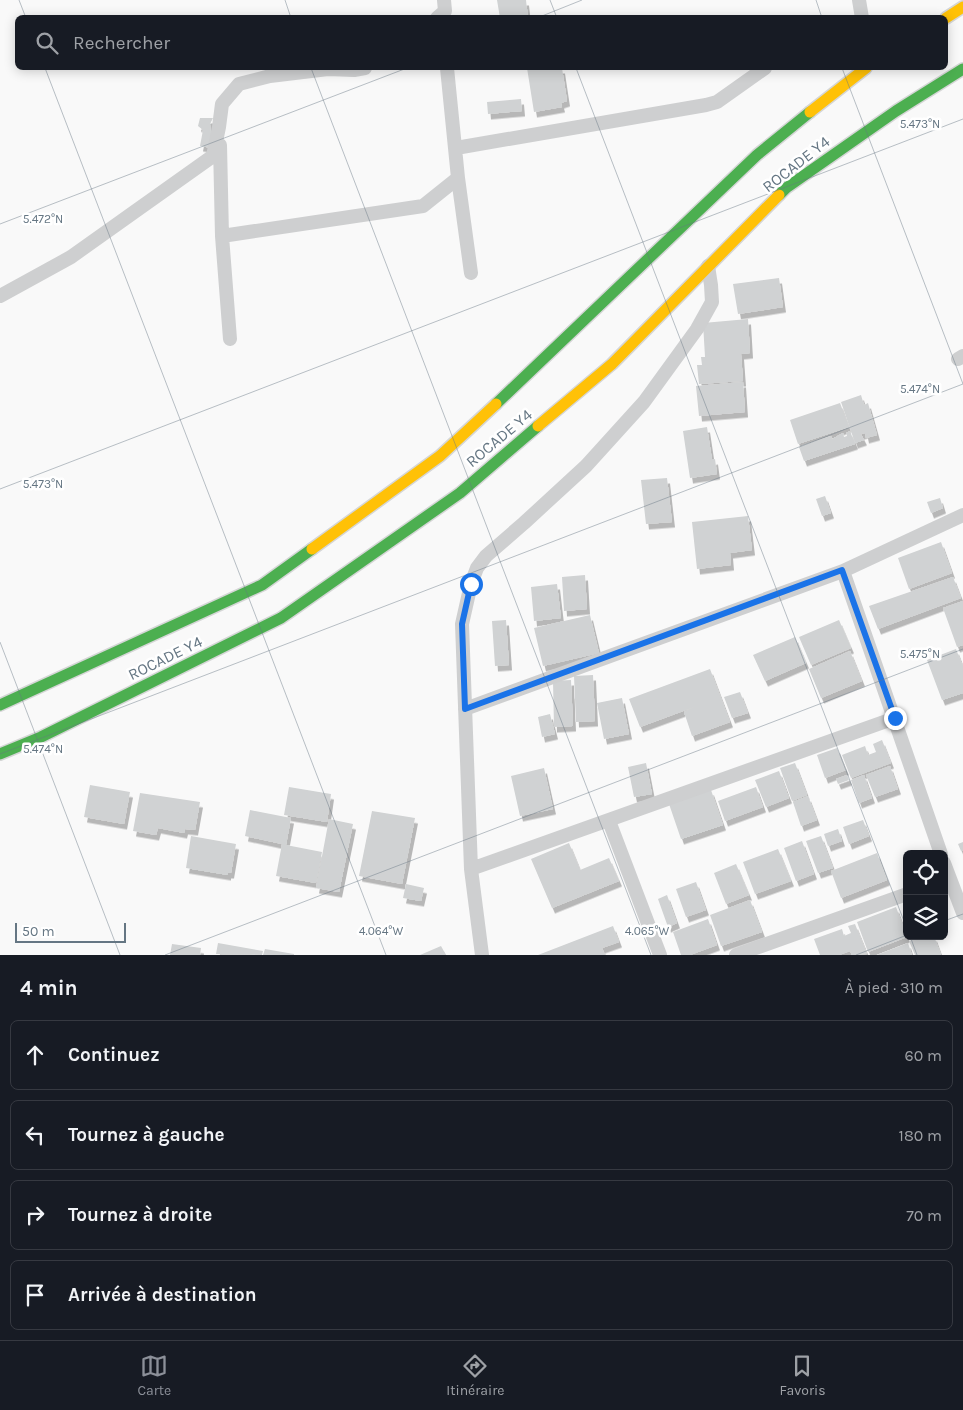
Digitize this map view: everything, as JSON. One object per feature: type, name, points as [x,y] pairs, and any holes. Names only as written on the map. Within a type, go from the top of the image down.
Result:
[{"type":"highway","points":[[948,17],[963,7]]},
{"type":"highway","name":"ROCADE Y4","points":[[0,754],[41,737],[281,618],[460,493],[612,364],[786,188],[896,111],[963,69]]},
{"type":"highway","name":"ROCADE Y4","points":[[0,705],[262,585],[440,456],[757,155],[863,70]]},
{"type":"street","points":[[859,0],[862,15]]},
{"type":"street","points":[[0,296],[71,257],[213,156],[222,104],[239,84],[270,76],[320,70]]},
{"type":"street","points":[[447,70],[458,178],[471,273]]},
{"type":"street","points":[[456,148],[706,105],[717,102],[762,70]]},
{"type":"street","points":[[219,127],[222,236],[230,339]]},
{"type":"street","points":[[222,236],[423,206],[458,178]]},
{"type":"street","points":[[482,955],[471,869],[462,624],[471,584],[477,568],[486,556],[586,466],[644,402],[697,329],[712,302],[712,285],[708,266]]},
{"type":"street","points":[[465,709],[842,570],[963,515]]},
{"type":"street","points":[[842,570],[940,850]]},
{"type":"street","points":[[471,869],[895,718]]},
{"type":"street","points":[[609,821],[660,955]]},
{"type":"street","points":[[948,882],[963,913]]},
{"type":"street","points":[[736,955],[904,895]]},
{"type":"building","points":[[497,0],[526,0],[528,15],[500,15]]},
{"type":"building","points":[[527,70],[562,70],[567,101],[561,103],[562,107],[534,112]]},
{"type":"building","points":[[521,99],[522,111],[488,114],[487,102]]},
{"type":"building","points":[[200,118],[213,118],[210,124],[212,148],[200,146],[203,130],[198,126]]},
{"type":"building","points":[[779,278],[783,307],[738,314],[733,284]]},
{"type":"building","points":[[748,319],[750,353],[741,354],[743,381],[699,384],[697,365],[702,365],[701,357],[705,357],[703,323]]},
{"type":"building","points":[[743,382],[745,412],[699,416],[696,386]]},
{"type":"building","points":[[861,395],[864,405],[868,403],[877,435],[866,438],[865,433],[861,434],[864,440],[855,443],[841,402]]},
{"type":"building","points":[[840,403],[849,427],[798,444],[790,420]]},
{"type":"building","points":[[707,427],[712,460],[715,459],[717,474],[690,478],[683,431]]},
{"type":"building","points":[[850,431],[855,444],[804,461],[799,447],[831,436],[832,439],[843,433],[844,437]]},
{"type":"building","points":[[667,478],[672,522],[646,524],[641,480]]},
{"type":"building","points":[[825,496],[831,513],[822,516],[816,499]]},
{"type":"building","points":[[940,498],[943,508],[931,513],[927,502]]},
{"type":"building","points":[[748,516],[752,550],[730,553],[731,565],[697,569],[692,522]]},
{"type":"building","points":[[941,542],[952,573],[909,589],[898,558]]},
{"type":"building","points":[[585,575],[587,609],[564,611],[562,577]]},
{"type":"building","points":[[953,577],[961,598],[878,629],[869,606]]},
{"type":"building","points":[[557,584],[561,618],[534,621],[531,587]]},
{"type":"building","points":[[963,601],[963,645],[957,647],[943,608]]},
{"type":"building","points":[[590,615],[599,653],[543,666],[534,628]]},
{"type":"building","points":[[506,620],[509,665],[495,666],[492,621]]},
{"type":"building","points":[[839,620],[851,648],[811,665],[799,637]]},
{"type":"building","points":[[795,637],[806,663],[765,681],[753,655]]},
{"type":"building","points":[[956,649],[963,667],[963,693],[942,700],[927,660]]},
{"type":"building","points":[[850,651],[862,681],[821,698],[809,669]]},
{"type":"building","points":[[710,669],[730,722],[692,736],[684,712],[694,707],[640,727],[629,699]]},
{"type":"building","points":[[593,675],[595,721],[576,722],[574,676]]},
{"type":"building","points":[[571,680],[573,726],[554,727],[553,681]]},
{"type":"building","points":[[740,692],[748,713],[732,718],[724,697]]},
{"type":"building","points":[[622,698],[629,734],[604,739],[597,703]]},
{"type":"building","points":[[550,714],[555,734],[542,737],[538,717]]},
{"type":"building","points":[[882,740],[891,763],[851,778],[842,755],[865,746],[868,755],[876,752],[873,744]]},
{"type":"building","points":[[837,748],[846,770],[825,778],[817,755]]},
{"type":"building","points":[[646,763],[652,794],[634,797],[628,767]]},
{"type":"building","points":[[795,763],[807,795],[792,801],[780,768]]},
{"type":"building","points":[[890,766],[898,789],[875,797],[866,775]]},
{"type":"building","points":[[544,768],[553,809],[520,816],[511,776]]},
{"type":"building","points":[[779,771],[789,798],[766,807],[755,780]]},
{"type":"building","points":[[847,775],[849,780],[838,784],[836,779]]},
{"type":"building","points":[[864,775],[872,798],[859,803],[851,780]]},
{"type":"building","points":[[90,785],[130,792],[124,824],[84,817]]},
{"type":"building","points":[[289,787],[331,794],[327,822],[284,815]]},
{"type":"building","points":[[756,787],[763,807],[725,821],[718,801]]},
{"type":"building","points":[[711,790],[723,825],[681,839],[669,804]]},
{"type":"building","points":[[140,793],[200,802],[195,830],[185,829],[184,833],[158,828],[156,835],[133,831]]},
{"type":"building","points":[[808,796],[817,820],[801,826],[793,802]]},
{"type":"building","points":[[250,810],[291,818],[286,845],[322,852],[316,883],[276,876],[282,844],[245,836]]},
{"type":"building","points":[[372,811],[415,818],[402,884],[359,876]]},
{"type":"building","points":[[329,819],[353,824],[339,892],[316,888]]},
{"type":"building","points":[[863,820],[869,836],[849,844],[843,827]]},
{"type":"building","points":[[838,829],[842,841],[828,846],[824,834]]},
{"type":"building","points":[[191,836],[236,844],[231,873],[228,873],[228,875],[186,868]]},
{"type":"building","points":[[821,836],[833,868],[818,873],[806,841]]},
{"type":"building","points":[[802,841],[814,874],[796,881],[784,848]]},
{"type":"building","points":[[963,842],[963,850],[961,851],[958,844]]},
{"type":"building","points":[[569,843],[580,870],[609,858],[619,881],[552,908],[531,859]]},
{"type":"building","points":[[778,849],[791,881],[755,894],[743,862]]},
{"type":"building","points":[[877,853],[887,880],[841,898],[831,871]]},
{"type":"building","points":[[736,864],[749,895],[726,904],[714,873]]},
{"type":"building","points":[[696,882],[706,910],[686,917],[676,889]]},
{"type":"building","points":[[406,884],[424,888],[421,901],[403,898]]},
{"type":"building","points":[[667,895],[677,923],[668,927],[658,899]]},
{"type":"building","points":[[750,900],[762,932],[721,946],[710,915]]},
{"type":"building","points":[[896,907],[903,926],[903,939],[868,952],[857,922]]},
{"type":"building","points":[[708,919],[717,945],[690,955],[681,955],[673,932]]},
{"type":"building","points":[[855,924],[867,954],[852,955],[850,951],[839,955],[820,955],[814,939],[842,929],[844,936],[851,933],[848,926]]},
{"type":"building","points":[[613,926],[619,942],[602,948],[605,955],[538,955]]},
{"type":"building","points":[[935,940],[941,955],[915,955],[909,941]]},
{"type":"building","points":[[218,943],[263,951],[262,955],[216,954]]},
{"type":"building","points":[[908,943],[912,955],[877,955]]},
{"type":"building","points":[[172,944],[201,948],[200,955],[170,955]]},
{"type":"building","points":[[441,946],[446,955],[420,955]]},
{"type":"building","points":[[265,949],[294,954],[294,955],[263,955]]},
{"type":"traffic: fast","points":[[779,195],[786,188],[896,111],[963,69]]},
{"type":"traffic: fast","points":[[496,404],[757,155],[810,112]]},
{"type":"traffic: fast","points":[[0,754],[41,737],[281,618],[460,493],[538,426]]},
{"type":"traffic: fast","points":[[0,705],[262,585],[312,549]]},
{"type":"traffic: slow","points":[[948,17],[963,7]]},
{"type":"traffic: slow","points":[[810,112],[863,70]]},
{"type":"traffic: slow","points":[[538,426],[612,364],[779,195]]},
{"type":"traffic: slow","points":[[312,549],[440,456],[496,404]]},
{"type":"route","points":[[471,584],[462,624],[465,709],[842,570],[895,718]]}]
